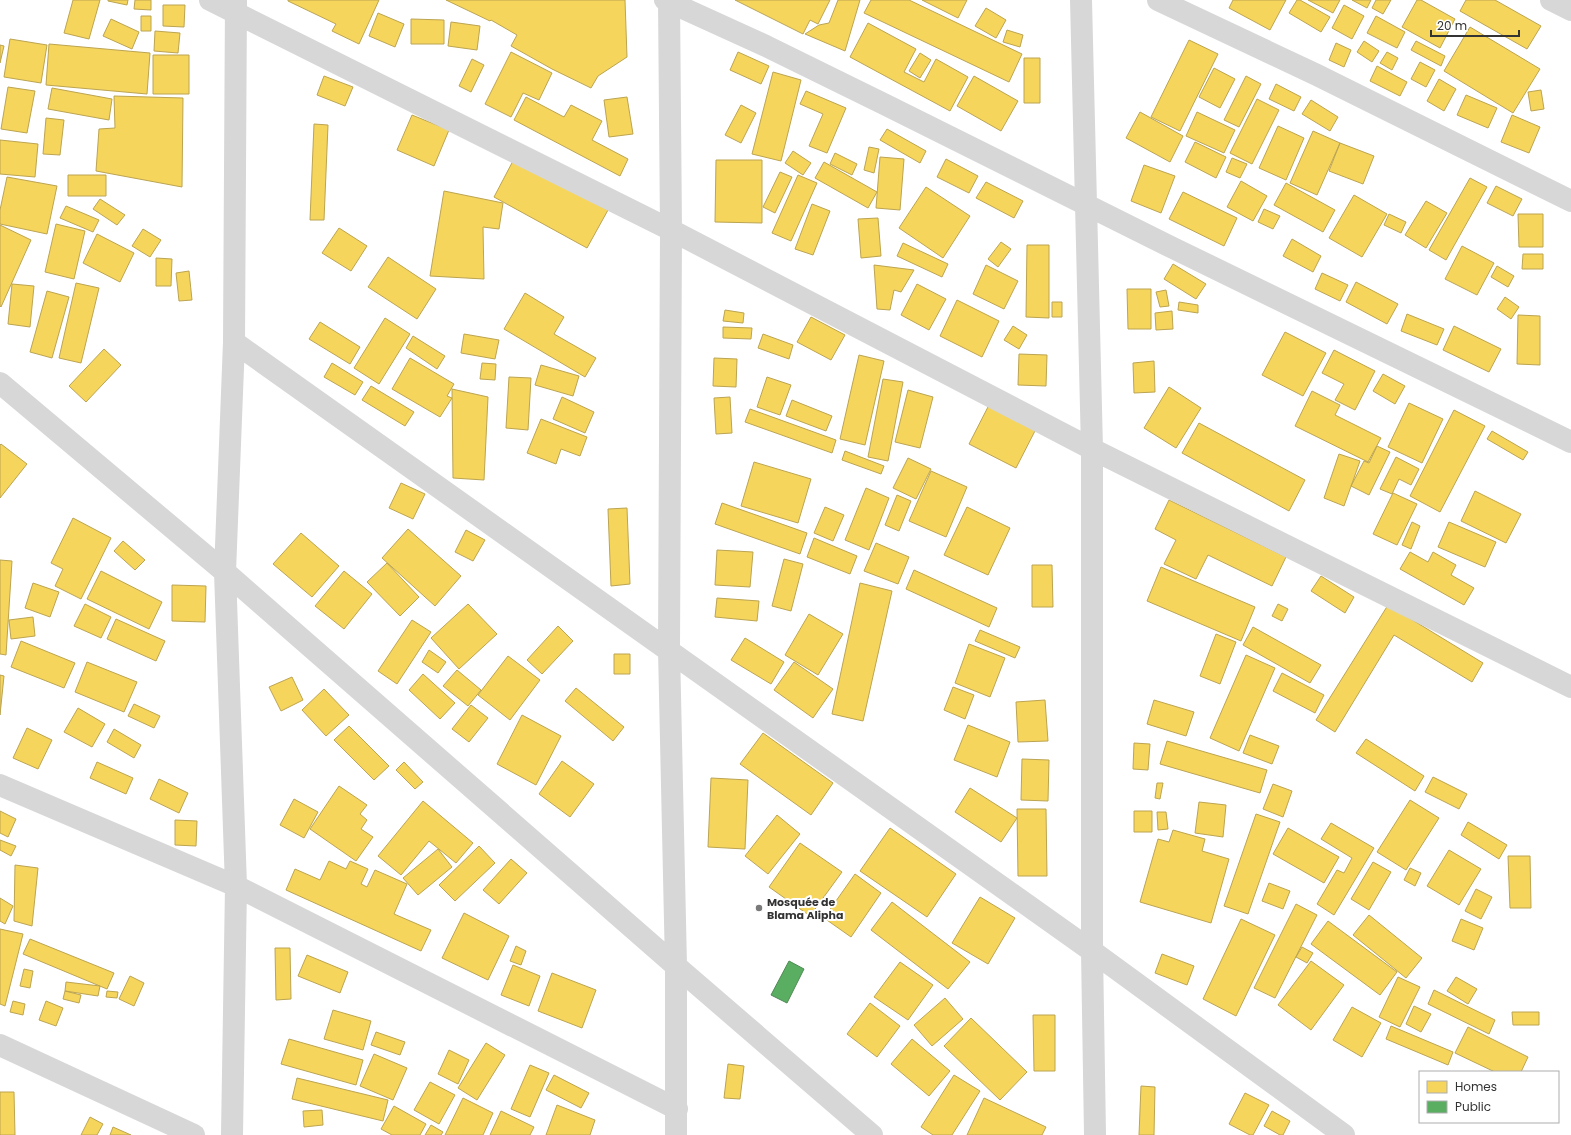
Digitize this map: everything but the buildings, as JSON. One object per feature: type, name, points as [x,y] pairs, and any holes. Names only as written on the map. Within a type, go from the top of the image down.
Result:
[{"type":"street","points":[[210,0],[236,6],[1092,449],[1571,686]]},
{"type":"street","points":[[1081,0],[1092,449],[1092,951],[1095,1135]]},
{"type":"street","points":[[1158,0],[1317,75],[1571,201]]},
{"type":"street","points":[[1551,0],[1571,10]]},
{"type":"street","points":[[676,1135],[676,966],[669,650],[670,230],[668,1],[766,46],[1571,442]]},
{"type":"street","points":[[232,1135],[236,886],[225,572],[234,342],[236,6]]},
{"type":"street","points":[[234,342],[1092,951],[1344,1135]]},
{"type":"street","points":[[0,383],[225,572],[872,1135]]},
{"type":"street","points":[[0,785],[236,886],[677,1109]]},
{"type":"street","points":[[0,1045],[194,1135]]},
{"type":"place","name":"Mosquée de Blama Alipha","points":[[759,908]]}]
